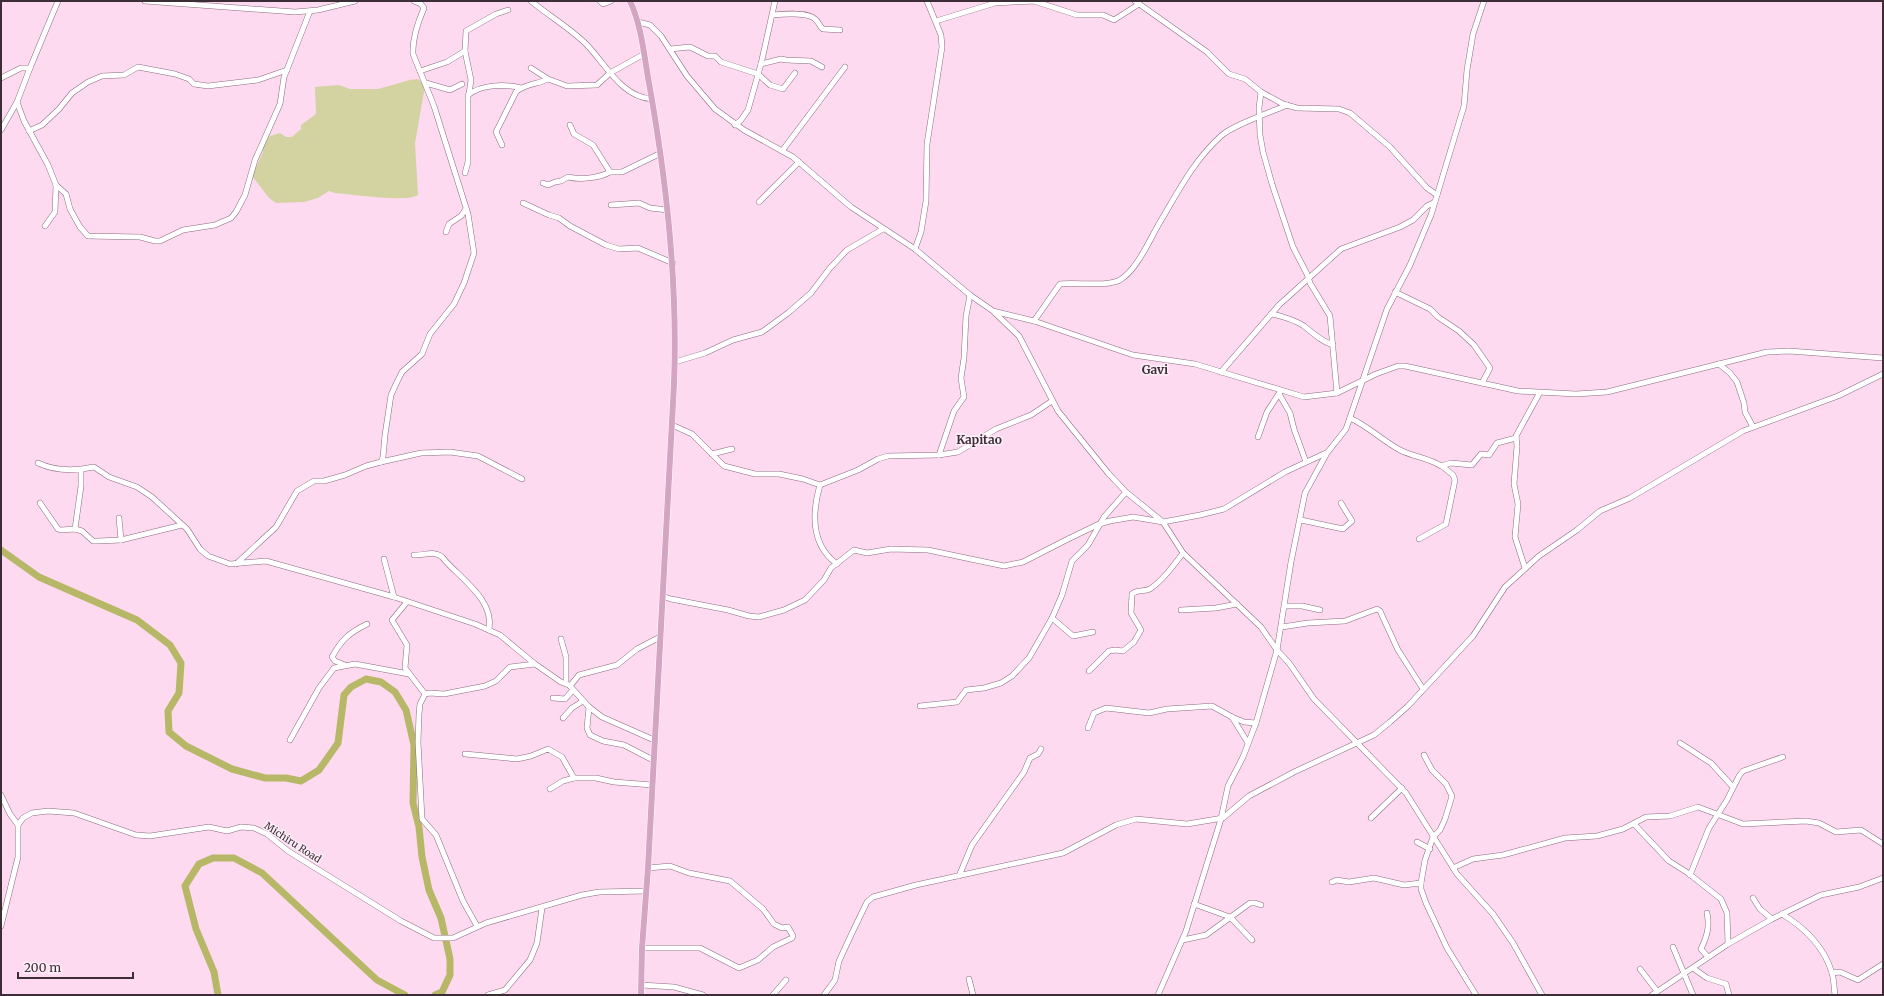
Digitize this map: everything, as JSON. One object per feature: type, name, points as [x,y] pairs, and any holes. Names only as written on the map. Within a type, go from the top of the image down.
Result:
[{"type":"main road","points":[[630,1],[638,22],[644,54],[668,210],[673,263],[675,362],[648,868],[642,948],[641,995]]},
{"type":"street","points":[[1,130],[16,102],[58,1]]},
{"type":"street","points":[[145,1],[281,11],[310,11],[336,3],[355,1]]},
{"type":"street","points":[[381,462],[391,396],[396,382],[402,372],[422,354],[430,334],[454,304],[464,283],[473,258],[474,248],[466,209],[426,83],[413,54],[413,47],[424,8],[421,4],[414,1]]},
{"type":"street","points":[[531,1],[584,42],[595,53],[610,73],[631,93],[642,99],[652,99]]},
{"type":"street","points":[[600,1],[603,4],[611,1]]},
{"type":"street","points":[[735,125],[741,120],[748,110],[761,64],[775,1]]},
{"type":"street","points":[[915,249],[921,232],[926,200],[927,144],[942,47],[941,35],[927,1]]},
{"type":"street","points":[[936,21],[983,5],[1003,1],[1034,1],[1054,4],[1077,14],[1103,15],[1114,20],[1137,3],[1207,52],[1230,74],[1245,79],[1261,92],[1286,105],[1297,108],[1339,109],[1350,113],[1400,156],[1427,188],[1437,195]]},
{"type":"street","points":[[1158,995],[1183,940],[1220,819],[1228,786],[1256,724],[1282,627],[1291,562],[1306,493],[1327,453],[1341,436],[1350,418],[1387,308],[1418,248],[1435,202],[1464,106],[1467,70],[1474,34],[1484,1]]},
{"type":"street","points":[[465,173],[468,162],[468,97],[470,94],[471,80],[465,51],[466,31],[496,14],[508,10]]},
{"type":"street","points":[[56,185],[66,194],[70,209],[80,227],[88,236],[140,238],[155,242],[183,230],[221,224],[231,218],[245,195],[255,160],[280,104],[283,81],[310,11]]},
{"type":"street","points":[[773,15],[788,14],[806,16],[815,19],[823,29],[840,30]]},
{"type":"street","points":[[638,22],[650,25],[661,36],[695,86],[715,109],[735,125],[799,162],[851,207],[883,230],[915,249],[970,295],[993,312],[1019,336],[1026,347],[1052,401],[1091,453],[1126,492],[1163,522],[1183,553],[1261,627],[1277,650],[1290,663],[1314,699],[1402,788],[1434,836],[1452,868],[1505,930],[1521,955],[1542,995]]},
{"type":"street","points":[[670,49],[690,47],[708,56],[715,56],[721,62],[758,74],[770,85],[782,89],[795,73]]},
{"type":"street","points":[[420,71],[447,62],[465,51]]},
{"type":"street","points":[[531,68],[548,79],[570,87],[597,85],[610,73],[644,54]]},
{"type":"street","points":[[761,64],[778,59],[811,61],[822,67]]},
{"type":"street","points":[[29,131],[42,125],[59,109],[72,93],[88,82],[102,76],[124,75],[138,67],[179,74],[194,84],[208,86],[258,80],[287,70]]},
{"type":"street","points":[[782,151],[845,67]]},
{"type":"street","points":[[1,78],[20,68],[30,68]]},
{"type":"street","points":[[470,94],[483,88],[498,86],[512,85],[521,88],[534,85],[548,79]]},
{"type":"street","points":[[426,83],[450,90],[462,84]]},
{"type":"street","points":[[502,145],[496,132],[512,97],[521,88]]},
{"type":"street","points":[[1261,92],[1259,104],[1261,144],[1272,184],[1293,247],[1308,279],[1330,316],[1337,393]]},
{"type":"street","points":[[16,102],[56,185],[55,212],[45,226]]},
{"type":"street","points":[[1034,321],[1060,284],[1117,281],[1126,275],[1148,244],[1200,157],[1226,132],[1286,105]]},
{"type":"street","points":[[570,125],[574,134],[593,145],[610,172]]},
{"type":"street","points":[[543,183],[548,185],[561,181],[568,176],[575,178],[596,177],[610,172],[622,172],[659,154]]},
{"type":"street","points":[[759,202],[799,162]]},
{"type":"street","points":[[1221,372],[1288,296],[1341,249],[1400,228],[1413,220],[1427,206],[1435,202]]},
{"type":"street","points":[[523,203],[549,216],[559,218],[570,226],[606,245],[619,249],[638,248],[673,263]]},
{"type":"street","points":[[611,205],[639,203],[650,208],[668,210]]},
{"type":"street","points":[[446,232],[449,224],[461,216],[466,209]]},
{"type":"street","points":[[675,362],[705,353],[733,340],[762,332],[788,313],[810,293],[847,250],[883,230]]},
{"type":"street","points":[[1395,292],[1430,309],[1438,317],[1448,322],[1471,341],[1490,367],[1482,383]]},
{"type":"street","points":[[939,455],[954,411],[964,397],[961,378],[964,358],[966,316],[970,295]]},
{"type":"street","points":[[993,312],[1034,321],[1133,355],[1181,361],[1221,372],[1280,392],[1304,397],[1337,393],[1391,368],[1405,366],[1518,391],[1539,394],[1576,394],[1607,392],[1775,351],[1883,358]]},
{"type":"street","points":[[1271,314],[1282,316],[1301,324],[1321,340],[1333,345]]},
{"type":"street","points":[[1720,364],[1737,382],[1744,402],[1745,412],[1753,427]]},
{"type":"street","points":[[824,995],[834,982],[839,961],[870,899],[916,885],[1063,853],[1116,825],[1136,819],[1187,824],[1220,819],[1249,796],[1294,772],[1374,735],[1390,722],[1423,689],[1473,636],[1502,591],[1525,568],[1542,553],[1573,533],[1600,511],[1630,498],[1652,483],[1753,427],[1838,396],[1883,374]]},
{"type":"street","points":[[1258,437],[1267,412],[1280,392]]},
{"type":"street","points":[[1280,392],[1290,413],[1306,462]]},
{"type":"street","points":[[1525,568],[1515,537],[1518,504],[1514,484],[1516,438],[1518,430],[1539,394]]},
{"type":"street","points":[[672,425],[692,434],[724,466],[746,473],[779,474],[808,480],[820,485],[883,458],[903,455],[939,455],[958,452],[996,429],[1032,415],[1052,401]]},
{"type":"street","points":[[1350,418],[1401,450],[1416,457],[1435,462],[1453,475],[1455,480],[1446,524],[1419,539]]},
{"type":"street","points":[[1442,466],[1451,462],[1472,465],[1480,454],[1488,456],[1497,443],[1516,438]]},
{"type":"street","points":[[712,454],[732,449]]},
{"type":"street","points":[[236,564],[276,527],[298,491],[314,481],[324,481],[345,475],[366,466],[421,453],[450,452],[478,456],[522,479]]},
{"type":"street","points":[[662,596],[759,617],[784,610],[804,600],[824,580],[831,568],[854,550],[867,553],[891,548],[928,550],[1004,566],[1016,565],[1042,554],[1099,524],[1133,517],[1163,522],[1224,509],[1285,472],[1327,453]]},
{"type":"street","points":[[38,463],[46,467],[81,470],[96,467],[109,477],[137,487],[152,497],[191,533],[200,549],[208,556],[221,561],[236,564],[266,561],[394,596],[407,602],[453,615],[490,630],[500,635],[535,664],[570,686],[589,707],[606,719],[623,725],[654,740]]},
{"type":"street","points":[[75,528],[81,486],[81,470]]},
{"type":"street","points":[[820,485],[816,502],[815,531],[830,559],[831,568]]},
{"type":"street","points":[[920,706],[957,702],[966,690],[992,686],[1012,676],[1029,658],[1052,618],[1062,595],[1072,561],[1088,545],[1099,524],[1126,492]]},
{"type":"street","points":[[40,503],[58,529],[75,528],[94,541],[121,540],[182,525]]},
{"type":"street","points":[[1301,520],[1343,529],[1352,521],[1341,503]]},
{"type":"street","points":[[119,518],[121,540]]},
{"type":"street","points":[[414,555],[429,553],[438,554],[442,557],[466,581],[487,608],[490,616],[490,630]]},
{"type":"street","points":[[1089,671],[1109,651],[1123,651],[1134,642],[1141,630],[1131,614],[1132,594],[1134,592],[1148,590],[1166,574],[1183,553]]},
{"type":"street","points":[[384,559],[394,596]]},
{"type":"street","points":[[830,559],[837,564]]},
{"type":"street","points":[[407,602],[392,620],[407,645],[405,668],[408,674],[426,694]]},
{"type":"street","points":[[1181,610],[1216,608],[1237,604]]},
{"type":"street","points":[[1285,606],[1302,606],[1320,610]]},
{"type":"street","points":[[1282,627],[1308,623],[1345,621],[1377,609],[1380,611],[1398,650],[1423,689]]},
{"type":"street","points":[[1052,618],[1073,636],[1093,632]]},
{"type":"street","points":[[345,665],[335,661],[332,657],[336,649],[344,637],[367,624]]},
{"type":"street","points":[[553,698],[565,699],[570,686],[578,676],[620,663],[637,649],[660,637]]},
{"type":"street","points":[[561,639],[566,657],[570,686]]},
{"type":"street","points":[[290,740],[334,668],[355,664],[408,674]]},
{"type":"street","points":[[426,694],[444,694],[485,686],[496,681],[510,667],[535,664]]},
{"type":"street","points":[[426,694],[420,704],[418,742],[422,819],[436,835],[463,901],[477,926]]},
{"type":"street","points":[[563,718],[574,707],[583,701]]},
{"type":"street","points":[[1088,728],[1094,713],[1106,708],[1149,713],[1167,709],[1212,706],[1244,722],[1256,724]]},
{"type":"street","points":[[589,707],[587,728],[590,734],[602,741],[624,745],[653,760]]},
{"type":"street","points":[[1232,717],[1248,743]]},
{"type":"street","points":[[1680,743],[1711,763],[1732,787]]},
{"type":"street","points":[[465,754],[517,758],[531,756],[548,749],[562,757],[574,778]]},
{"type":"street","points":[[959,876],[972,845],[1024,772],[1027,761],[1041,749]]},
{"type":"street","points":[[1424,756],[1432,770],[1446,784],[1452,796],[1445,819],[1440,830],[1434,836],[1425,860],[1421,883],[1423,896],[1446,948],[1476,995]]},
{"type":"street","points":[[1690,875],[1709,828],[1727,800],[1732,787],[1739,776],[1743,771],[1783,757]]},
{"type":"street","points":[[550,789],[563,781],[574,778],[596,778],[614,782],[652,785]]},
{"type":"street","points":[[1371,818],[1402,788]]},
{"type":"street","points":[[1,795],[10,814],[18,825],[18,857],[1,926]]},
{"type":"street","points":[[1452,868],[1473,859],[1503,855],[1566,838],[1597,836],[1623,829],[1646,817],[1670,816],[1694,807],[1718,814],[1742,824],[1778,821],[1813,822],[1836,832],[1864,831],[1883,844]]},
{"type":"street","name":"Michiru Road","points":[[18,825],[23,818],[32,813],[48,811],[74,813],[136,835],[150,836],[208,827],[227,831],[240,827],[254,828],[267,834],[288,851],[417,931],[437,938],[453,938],[477,926],[592,893],[646,891]]},
{"type":"street","points":[[1634,824],[1669,861],[1721,899],[1727,913],[1728,944]]},
{"type":"street","points":[[1417,842],[1430,849]]},
{"type":"street","points":[[642,948],[700,948],[739,968],[758,960],[773,948],[792,938],[793,936],[788,927],[782,928],[774,924],[763,909],[730,881],[689,873],[674,866],[648,868]]},
{"type":"street","points":[[1332,882],[1337,880],[1349,882],[1374,878],[1400,885],[1421,883]]},
{"type":"street","points":[[1652,995],[1657,990],[1684,974],[1728,944],[1772,919],[1820,895],[1859,888],[1882,880]]},
{"type":"street","points":[[1753,898],[1760,909],[1772,919]]},
{"type":"street","points":[[1183,940],[1206,935],[1250,903],[1261,905]]},
{"type":"street","points":[[1194,904],[1230,917],[1252,940]]},
{"type":"street","points":[[488,995],[505,990],[530,960],[537,943],[542,908]]},
{"type":"street","points":[[1707,913],[1709,925],[1708,933],[1700,949],[1708,957]]},
{"type":"street","points":[[1782,914],[1806,930],[1826,956],[1832,973],[1835,995]]},
{"type":"street","points":[[1673,947],[1693,995]]},
{"type":"street","points":[[1832,973],[1840,972],[1858,980],[1883,964]]},
{"type":"street","points":[[1693,968],[1707,978],[1726,984],[1729,995]]},
{"type":"street","points":[[1640,969],[1657,990]]},
{"type":"street","points":[[969,979],[973,995]]},
{"type":"street","points":[[773,995],[786,980]]},
{"type":"street","points":[[641,985],[674,987],[703,995]]},
{"type":"green space","points":[[418,79],[425,86],[415,143],[418,195],[403,198],[391,198],[335,193],[329,191],[318,198],[304,202],[276,203],[269,198],[252,176],[263,152],[265,141],[270,136],[280,133],[286,137],[292,137],[301,129],[301,125],[316,114],[315,87],[339,85],[350,89],[378,89]]},
{"type":"waterway","points":[[1,550],[39,577],[137,620],[170,645],[181,663],[179,693],[168,711],[169,732],[186,746],[232,769],[265,778],[286,778],[301,781],[319,770],[338,743],[344,695],[351,687],[366,679],[381,682],[395,692],[406,710],[414,745],[413,803],[419,827],[422,857],[429,890],[441,918],[450,959],[450,975],[442,992],[435,995]]},
{"type":"waterway","points":[[218,995],[214,972],[196,929],[185,886],[199,864],[213,858],[234,858],[262,873],[377,980],[405,995]]},
{"type":"district","name":"Gavi","points":[[1155,370]]},
{"type":"district","name":"Kapitao","points":[[979,440]]}]
